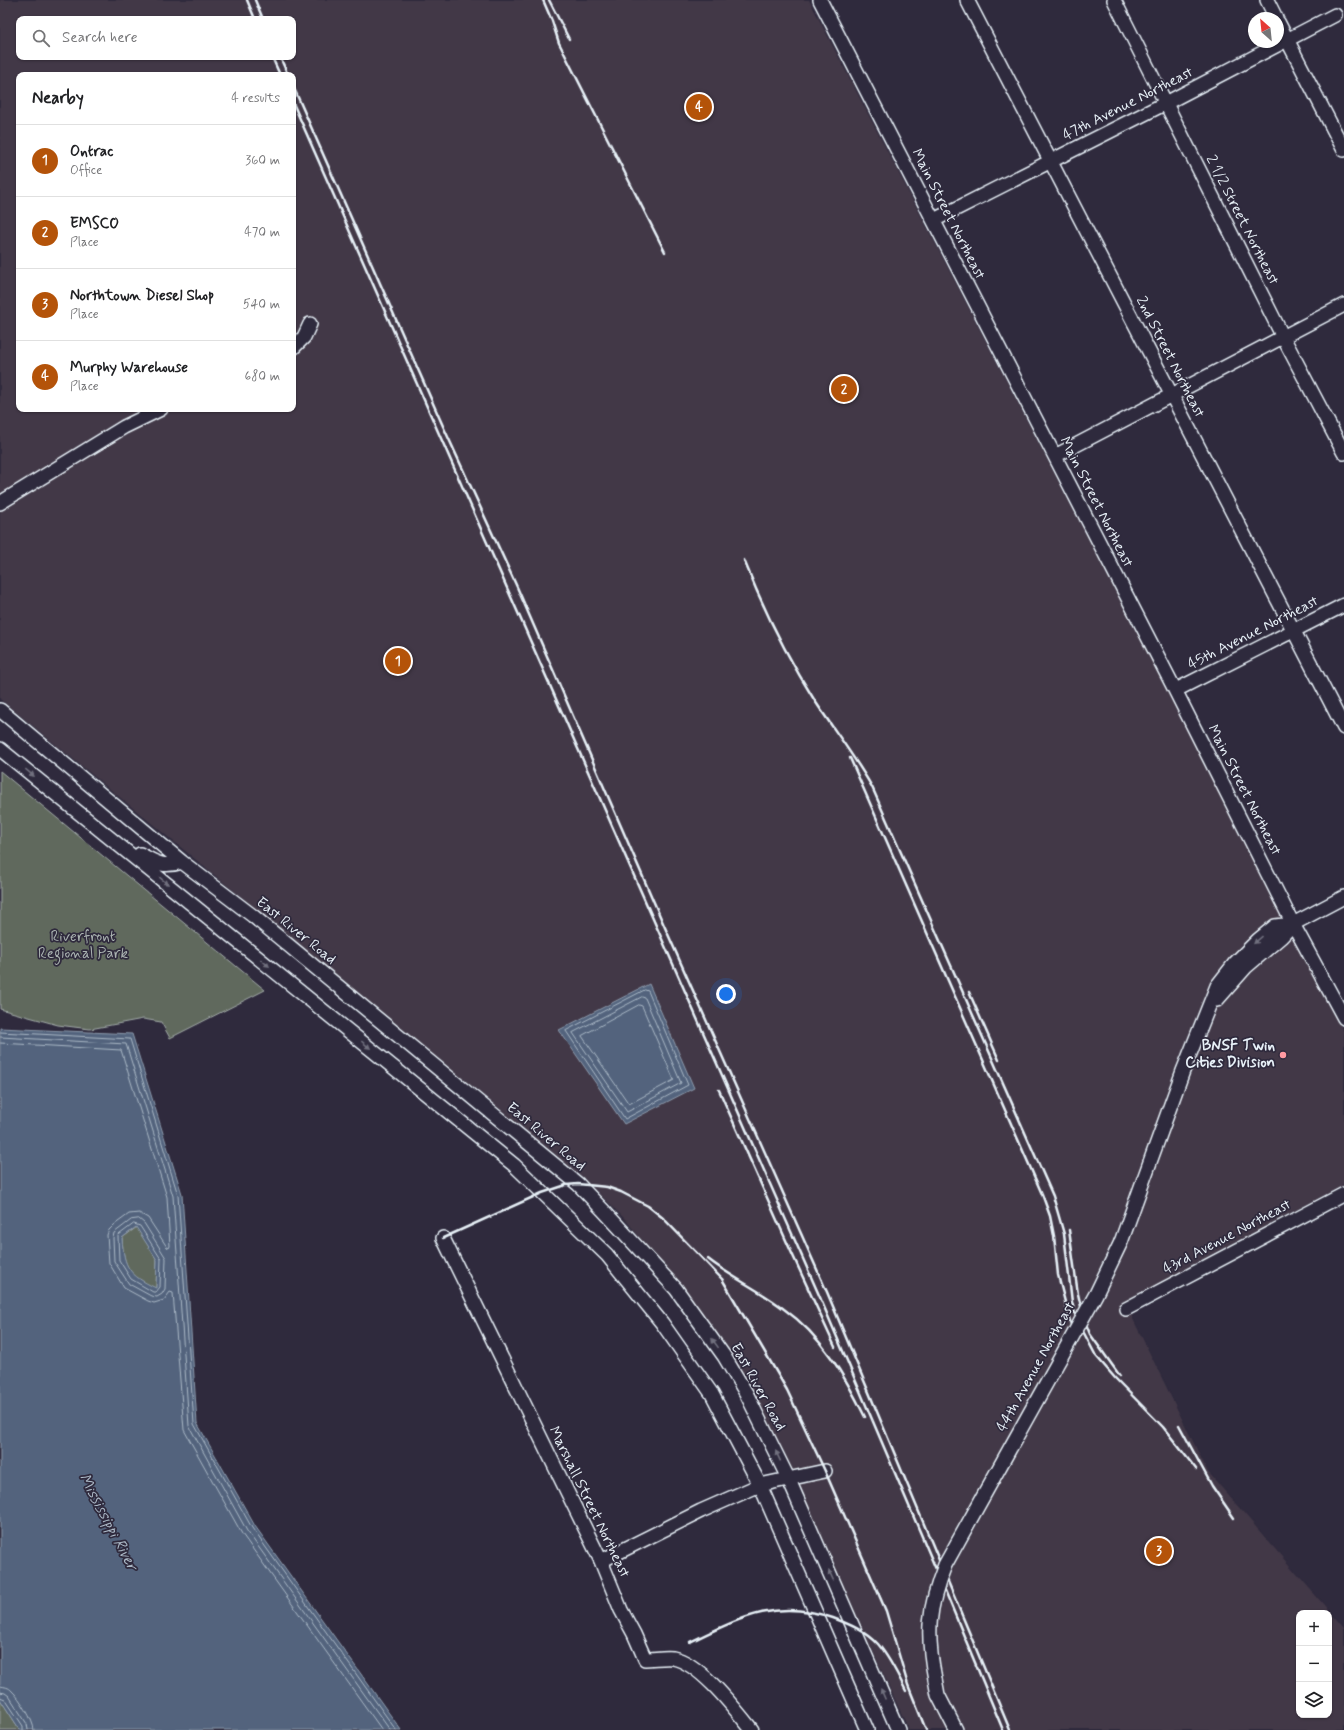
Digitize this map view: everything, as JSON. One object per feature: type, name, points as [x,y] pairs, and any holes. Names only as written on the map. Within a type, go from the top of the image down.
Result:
[{"type":"street","name":"Main Street Northeast","points":[[820,0],[1176,690],[1293,924],[1344,1018]]},
{"type":"street","name":"2nd Street Northeast","points":[[967,0],[1344,728]]},
{"type":"street","name":"2 1/2 Street Northeast","points":[[1114,0],[1283,337],[1344,453]]},
{"type":"street","points":[[1267,0],[1273,12]]},
{"type":"street","name":"47th Avenue Northeast","points":[[934,220],[1050,160],[1166,103],[1335,15]]},
{"type":"street","points":[[1284,34],[1344,150]]},
{"type":"street","points":[[1055,456],[1344,305]]},
{"type":"street","points":[[296,345],[304,337],[310,324]]},
{"type":"street","points":[[0,503],[124,427],[155,412]]},
{"type":"street","name":"45th Avenue Northeast","points":[[1176,690],[1344,605]]},
{"type":"street","name":"East River Road","points":[[0,710],[182,862],[253,916],[578,1184],[676,1289],[724,1356],[746,1394],[789,1480],[898,1730]]},
{"type":"street","points":[[0,748],[514,1165],[607,1255],[662,1323],[712,1394],[760,1485],[867,1730]]},
{"type":"street","points":[[100,830],[118,835],[139,853],[157,864],[171,866],[182,862]]},
{"type":"street","name":"44th Avenue Northeast","points":[[956,1730],[938,1694],[930,1655],[929,1619],[935,1591],[945,1565],[1096,1294],[1121,1242],[1185,1065],[1204,1018],[1226,989],[1246,967],[1293,924],[1344,897]]},
{"type":"street","name":"43rd Avenue Northeast","points":[[1126,1310],[1344,1194]]},
{"type":"street","name":"Marshall Street Northeast","points":[[443,1238],[601,1560],[621,1610],[645,1659],[673,1658],[687,1664],[713,1685],[752,1730]]},
{"type":"street","points":[[601,1560],[701,1511],[760,1485],[789,1480],[825,1471]]},
{"type":"shaded area","points":[[0,0],[809,0],[1344,1032],[1344,1185],[1192,1265],[1129,1311],[1208,1472],[1328,1610],[1296,1610],[1296,1718],[1332,1718],[1332,1614],[1344,1628],[1344,1730],[909,1730],[799,1491],[741,1373],[717,1334],[625,1219],[580,1175],[0,699]]},
{"type":"green space","name":"Riverfront Regional Park","points":[[0,771],[265,990],[170,1038],[161,1022],[143,1019],[90,1029],[58,1025],[0,1009]]},
{"type":"green space","points":[[137,1227],[157,1260],[156,1289],[133,1275],[126,1264],[122,1238]]},
{"type":"green space","points":[[0,1699],[20,1730],[0,1730]]},
{"type":"water","points":[[649,984],[694,1088],[624,1124],[559,1030]]},
{"type":"water","name":"Mississippi River","points":[[0,1028],[132,1034],[182,1194],[197,1423],[255,1526],[401,1730],[20,1730],[0,1699]],"holes":[[[136,1227],[157,1260],[156,1288],[140,1279],[130,1269],[124,1257],[122,1238]]]},
{"type":"railway","points":[[247,0],[254,16]]},
{"type":"railway","points":[[255,0],[262,16]]},
{"type":"railway","points":[[543,0],[559,43],[665,252]]},
{"type":"railway","points":[[549,0],[569,39]]},
{"type":"railway","points":[[273,60],[279,72]]},
{"type":"railway","points":[[281,60],[287,72]]},
{"type":"railway","points":[[296,93],[443,426],[517,587],[663,923],[827,1292],[1010,1730]]},
{"type":"railway","points":[[296,110],[819,1295],[1003,1730]]},
{"type":"railway","points":[[744,560],[767,614],[785,650],[815,701],[852,754],[872,787],[1053,1196],[1064,1234],[1072,1302],[1076,1318],[1096,1356],[1115,1378],[1163,1427],[1196,1469]]},
{"type":"railway","points":[[850,758],[1042,1194],[1050,1216],[1054,1236],[1058,1275],[1072,1329]]},
{"type":"railway","points":[[969,992],[999,1060]]},
{"type":"railway","points":[[719,1090],[835,1347]]},
{"type":"railway","points":[[443,1238],[542,1193],[566,1185],[578,1184],[607,1187],[621,1192],[648,1206],[663,1218],[722,1279],[787,1390],[825,1471],[886,1611],[908,1685],[926,1730]]},
{"type":"railway","points":[[1069,1230],[1078,1294],[1084,1319],[1090,1334],[1120,1376]]},
{"type":"railway","points":[[708,1259],[775,1302],[798,1320],[810,1332],[821,1344],[841,1372],[865,1417]]},
{"type":"railway","points":[[1179,1425],[1212,1486],[1234,1518]]},
{"type":"railway","points":[[690,1642],[726,1625],[759,1614],[776,1610],[813,1612],[851,1625],[873,1639],[890,1661],[906,1691]]},
{"type":"place","name":"Murphy Warehouse","points":[[699,107]]},
{"type":"place","name":"EMSCO","points":[[844,389]]},
{"type":"place","name":"Ontrac","points":[[398,661]]},
{"type":"place","name":"BNSF Twin Cities Division","points":[[1283,1055]]},
{"type":"place","name":"Northtown Diesel Shop","points":[[1159,1551]]}]
